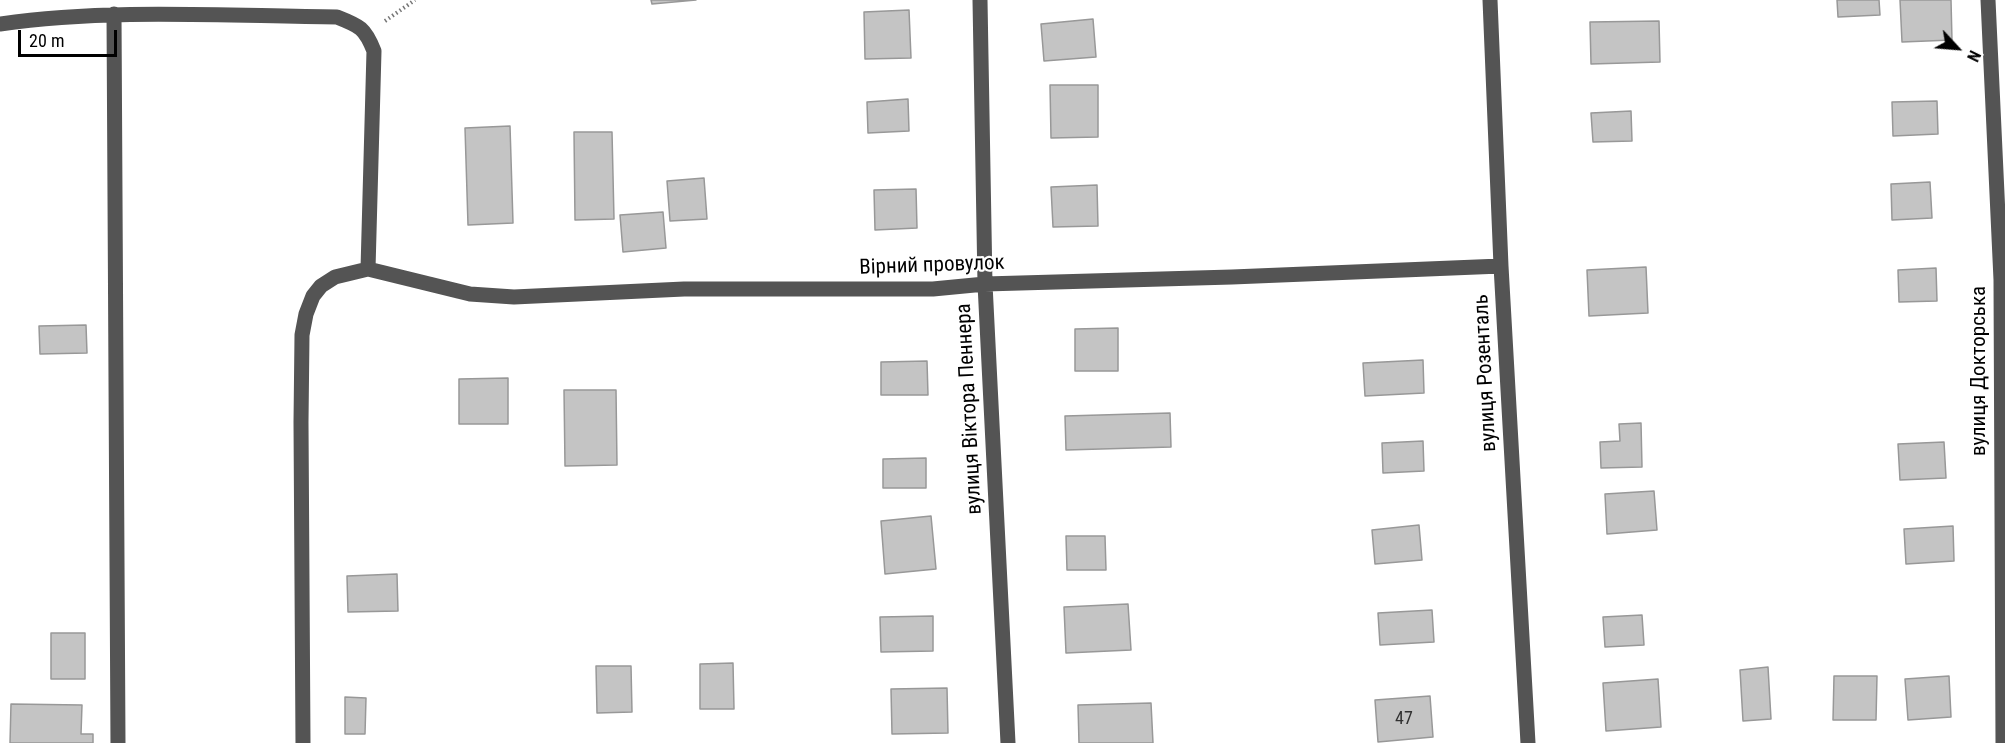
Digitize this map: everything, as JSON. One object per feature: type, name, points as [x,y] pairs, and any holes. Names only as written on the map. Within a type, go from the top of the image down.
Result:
[{"type":"street","name":"вулиця Віктора Пеннера","points":[[980,0],[985,284],[1008,743]]},
{"type":"street","name":"вулиця Розенталь","points":[[1490,0],[1501,266],[1528,743]]},
{"type":"street","name":"вулиця Докторська","points":[[1988,0],[2001,280],[2003,743]]},
{"type":"street","points":[[114,14],[118,743]]},
{"type":"street","points":[[0,24],[42,18],[114,14],[337,17],[367,33],[374,51],[368,269],[335,276],[321,286],[313,296],[302,334],[303,743]]},
{"type":"street","name":"Вірний провулок","points":[[368,269],[470,294],[514,297],[684,289],[933,289],[985,284],[1501,266]]},
{"type":"path","points":[[367,33],[415,0]]},
{"type":"building","points":[[651,0],[696,0],[652,4]]},
{"type":"building","points":[[1837,0],[1879,0],[1880,15],[1838,17]]},
{"type":"building","points":[[1900,0],[1951,0],[1952,40],[1902,42]]},
{"type":"building","points":[[909,10],[911,58],[865,59],[864,12]]},
{"type":"building","points":[[1093,19],[1096,57],[1044,61],[1041,24]]},
{"type":"building","points":[[1659,21],[1660,62],[1591,64],[1590,22]]},
{"type":"building","points":[[1050,85],[1098,85],[1098,137],[1051,138]]},
{"type":"building","points":[[908,99],[909,131],[868,133],[867,102]]},
{"type":"building","points":[[1937,101],[1938,134],[1893,136],[1892,102]]},
{"type":"building","points":[[1631,111],[1632,141],[1593,142],[1591,113]]},
{"type":"building","points":[[510,126],[513,223],[468,225],[465,128]]},
{"type":"building","points":[[574,132],[612,132],[614,219],[575,220]]},
{"type":"building","points":[[704,178],[707,219],[670,221],[667,181]]},
{"type":"building","points":[[1930,182],[1932,218],[1892,220],[1891,184]]},
{"type":"building","points":[[1097,185],[1098,226],[1053,227],[1051,187]]},
{"type":"building","points":[[916,189],[917,228],[875,230],[874,190]]},
{"type":"building","points":[[663,212],[666,248],[623,252],[620,215]]},
{"type":"building","points":[[1646,267],[1648,313],[1589,316],[1587,270]]},
{"type":"building","points":[[1936,268],[1937,301],[1899,302],[1898,270]]},
{"type":"building","points":[[86,325],[87,353],[40,354],[39,326]]},
{"type":"building","points":[[1118,328],[1118,371],[1075,371],[1075,329]]},
{"type":"building","points":[[1423,360],[1424,393],[1365,396],[1363,363]]},
{"type":"building","points":[[927,361],[928,395],[881,395],[881,362]]},
{"type":"building","points":[[508,378],[508,424],[459,424],[459,379]]},
{"type":"building","points":[[564,390],[616,390],[617,465],[565,466]]},
{"type":"building","points":[[1170,413],[1171,447],[1066,450],[1065,416]]},
{"type":"building","points":[[1641,423],[1642,467],[1601,468],[1600,442],[1620,441],[1619,424]]},
{"type":"building","points":[[1423,441],[1424,471],[1383,473],[1382,443]]},
{"type":"building","points":[[1944,442],[1946,478],[1900,480],[1898,444]]},
{"type":"building","points":[[926,458],[926,488],[883,488],[883,459]]},
{"type":"building","points":[[1654,491],[1657,530],[1607,534],[1605,494]]},
{"type":"building","points":[[931,516],[936,569],[885,574],[881,521]]},
{"type":"building","points":[[1419,525],[1422,560],[1375,564],[1372,530]]},
{"type":"building","points":[[1953,526],[1954,561],[1906,564],[1904,529]]},
{"type":"building","points":[[1066,536],[1105,536],[1106,570],[1067,570]]},
{"type":"building","points":[[397,574],[398,611],[348,612],[347,576]]},
{"type":"building","points":[[1128,604],[1131,650],[1066,653],[1064,607]]},
{"type":"building","points":[[1432,610],[1434,642],[1380,645],[1378,613]]},
{"type":"building","points":[[1642,615],[1644,645],[1605,647],[1603,617]]},
{"type":"building","points":[[933,616],[933,651],[881,652],[880,617]]},
{"type":"building","points":[[51,633],[85,633],[85,679],[51,679]]},
{"type":"building","points":[[733,663],[734,709],[700,709],[700,664]]},
{"type":"building","points":[[596,666],[631,666],[632,712],[597,713]]},
{"type":"building","points":[[1768,667],[1771,719],[1743,721],[1740,670]]},
{"type":"building","points":[[1834,676],[1877,676],[1876,720],[1833,720]]},
{"type":"building","points":[[1949,676],[1951,717],[1908,720],[1905,679]]},
{"type":"building","points":[[1658,679],[1661,727],[1606,731],[1603,683]]},
{"type":"building","points":[[947,688],[948,733],[892,734],[891,689]]},
{"type":"building","points":[[1430,696],[1433,737],[1378,742],[1375,700]]},
{"type":"building","points":[[345,697],[366,698],[365,734],[345,734]]},
{"type":"building","points":[[1151,703],[1153,743],[1079,743],[1078,705]]},
{"type":"building","points":[[11,704],[82,705],[81,734],[93,734],[93,743],[10,743]]}]
